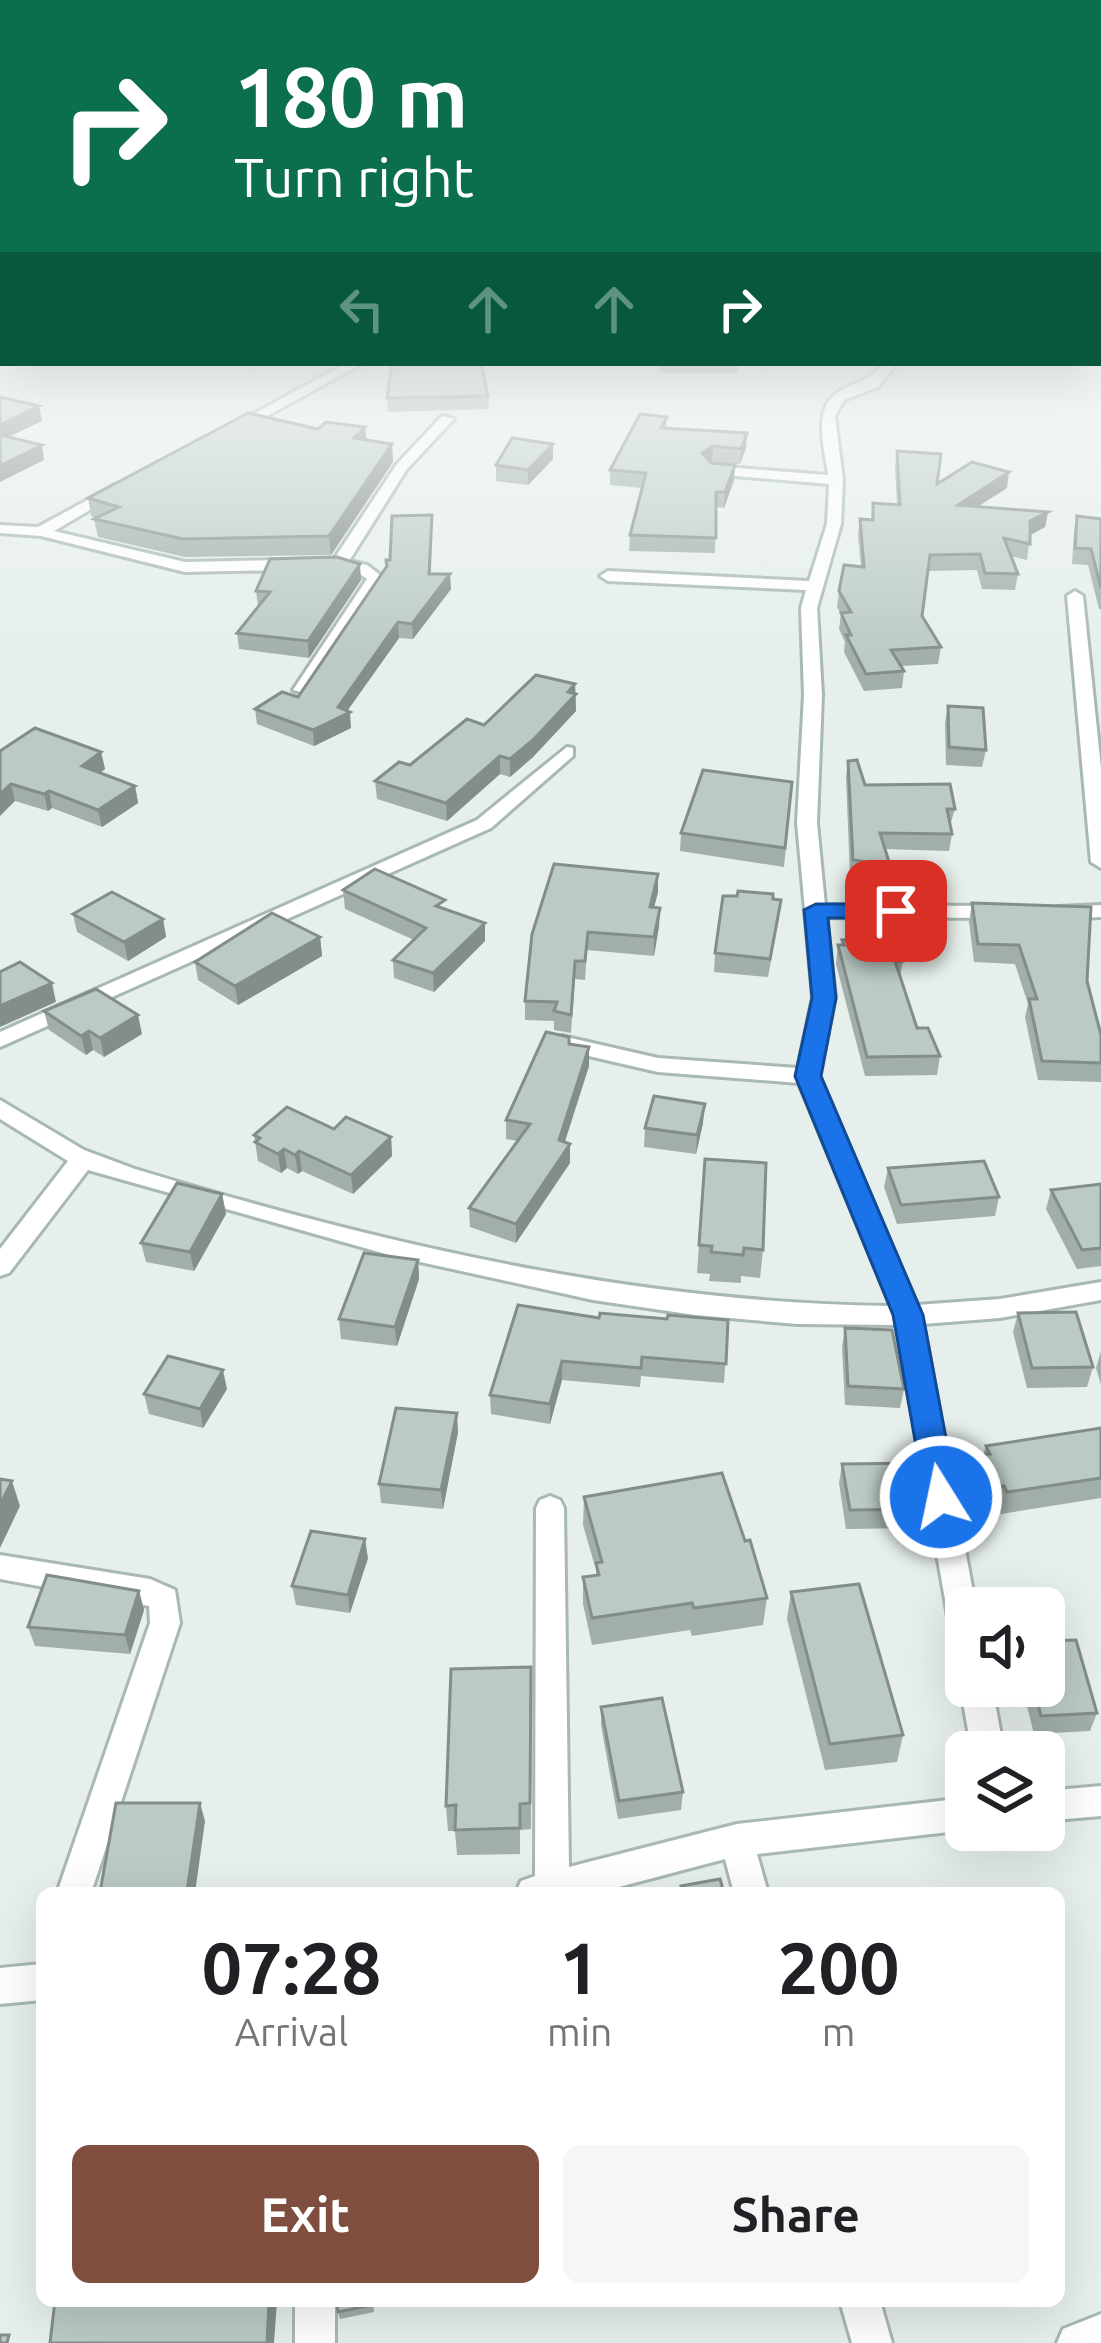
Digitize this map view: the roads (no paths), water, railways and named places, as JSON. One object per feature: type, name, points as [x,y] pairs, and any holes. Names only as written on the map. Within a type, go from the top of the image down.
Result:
[{"type":"street","points":[[339,564],[402,467],[425,442]]},
{"type":"street","points":[[829,442],[836,480],[834,524],[809,608],[813,695],[807,823],[824,998],[808,1076],[908,1315],[957,1587]]},
{"type":"street","points":[[712,470],[836,480]]},
{"type":"street","points":[[41,532],[141,476]]},
{"type":"street","points":[[0,529],[41,532],[185,567],[339,564],[362,568],[376,578],[302,690]]},
{"type":"street","points":[[608,577],[814,586]]},
{"type":"street","points":[[1075,596],[1101,862]]},
{"type":"street","points":[[0,1040],[484,824],[567,752]]},
{"type":"street","points":[[816,910],[1101,911]]},
{"type":"street","points":[[554,1041],[658,1065],[808,1076]]},
{"type":"street","points":[[0,1108],[84,1158],[385,1246],[610,1294],[816,1318],[1057,1301],[1101,1291]]},
{"type":"street","points":[[0,1267],[84,1158]]},
{"type":"street","points":[[542,1887],[550,1508]]},
{"type":"street","points":[[0,1567],[150,1592],[164,1599],[164,1623],[76,1887]]},
{"type":"street","points":[[1065,1804],[1101,1801]]},
{"type":"street","points":[[554,1887],[736,1840],[945,1816]]},
{"type":"street","points":[[736,1840],[749,1887]]},
{"type":"street","points":[[0,1986],[36,1983]]},
{"type":"street","points":[[315,2307],[315,2343]]},
{"type":"street","points":[[862,2307],[872,2343]]},
{"type":"street","points":[[1077,2343],[1101,2334]]}]
